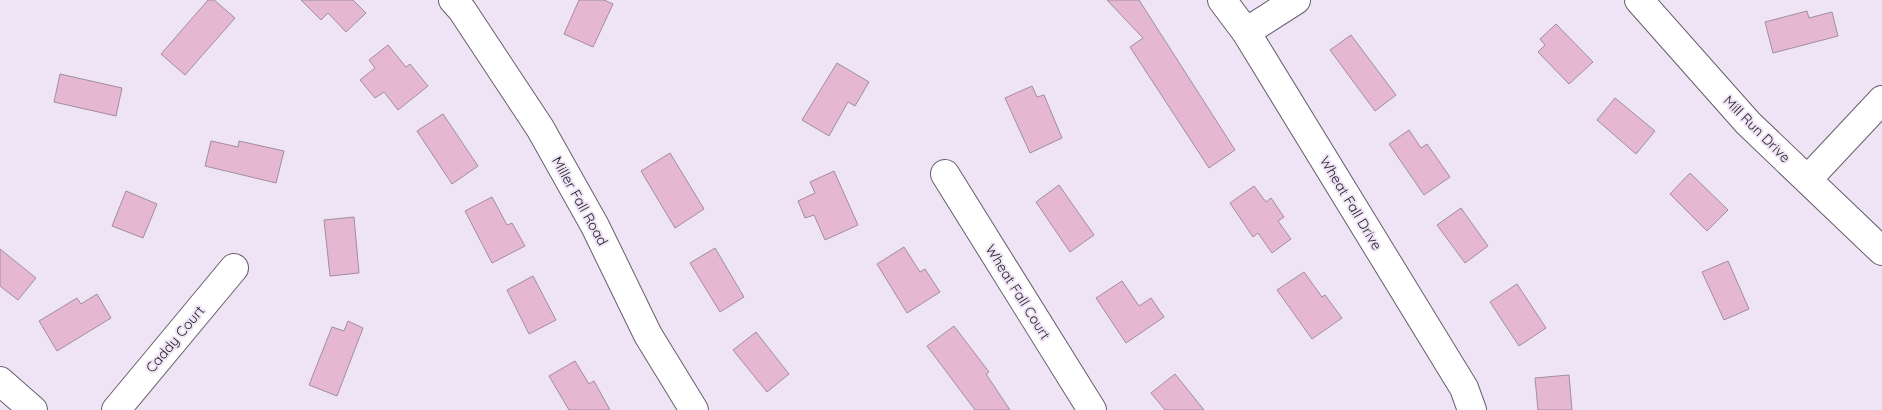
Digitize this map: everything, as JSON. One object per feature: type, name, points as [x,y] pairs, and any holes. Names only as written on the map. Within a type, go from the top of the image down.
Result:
[{"type":"street","name":"Wheat Fall Drive","points":[[1222,0],[1246,32],[1464,388],[1472,410]]},
{"type":"street","points":[[1246,32],[1296,0]]},
{"type":"street","name":"Mill Run Drive","points":[[1640,0],[1748,123],[1882,251]]},
{"type":"street","name":"Miller Fall Road","points":[[463,3],[540,128],[595,226],[648,335],[694,410]]},
{"type":"street","points":[[1808,179],[1882,100]]},
{"type":"street","name":"Wheat Fall Court","points":[[944,174],[1092,410]]},
{"type":"street","name":"Caddy Court","points":[[116,410],[234,268]]},
{"type":"street","points":[[0,381],[34,410]]},
{"type":"building","points":[[208,0],[214,0],[235,18],[185,75],[161,54]]},
{"type":"building","points":[[301,0],[353,0],[366,13],[346,32],[328,13],[321,20]]},
{"type":"building","points":[[579,0],[604,0],[613,4],[593,47],[564,34]]},
{"type":"building","points":[[1107,0],[1139,0],[1235,150],[1209,168],[1130,47],[1143,38]]},
{"type":"building","points":[[1807,11],[1809,18],[1832,12],[1838,36],[1773,53],[1765,22]]},
{"type":"building","points":[[1556,24],[1593,62],[1569,84],[1538,52],[1545,45],[1540,39]]},
{"type":"building","points":[[1351,35],[1396,95],[1375,111],[1330,50]]},
{"type":"building","points":[[388,45],[406,67],[410,64],[428,86],[398,110],[384,92],[375,98],[360,80],[375,68],[369,60]]},
{"type":"building","points":[[837,63],[869,82],[855,106],[848,102],[829,136],[802,120]]},
{"type":"building","points":[[60,74],[122,88],[116,116],[54,102]]},
{"type":"building","points":[[1032,86],[1037,97],[1044,95],[1062,138],[1030,153],[1005,98]]},
{"type":"building","points":[[1615,98],[1655,131],[1636,154],[1597,120]]},
{"type":"building","points":[[443,114],[478,166],[452,184],[417,131]]},
{"type":"building","points":[[1409,130],[1421,148],[1427,144],[1450,177],[1424,195],[1389,144]]},
{"type":"building","points":[[211,141],[238,147],[239,141],[284,151],[276,183],[205,166]]},
{"type":"building","points":[[670,153],[704,209],[675,228],[641,171]]},
{"type":"building","points":[[834,171],[858,225],[825,240],[814,215],[805,218],[798,201],[815,193],[810,182]]},
{"type":"building","points":[[1690,173],[1728,210],[1707,231],[1670,194]]},
{"type":"building","points":[[1059,185],[1094,235],[1070,252],[1036,202]]},
{"type":"building","points":[[1254,186],[1266,202],[1271,198],[1284,217],[1278,221],[1291,239],[1272,253],[1258,233],[1253,237],[1230,203]]},
{"type":"building","points":[[126,191],[157,204],[143,238],[112,226]]},
{"type":"building","points":[[492,197],[507,225],[512,223],[525,246],[492,263],[465,211]]},
{"type":"building","points":[[1461,208],[1488,246],[1465,263],[1437,225]]},
{"type":"building","points":[[354,217],[359,273],[330,276],[324,220]]},
{"type":"building","points":[[904,247],[920,272],[925,269],[940,292],[907,313],[877,264]]},
{"type":"building","points":[[715,248],[744,297],[720,312],[690,263]]},
{"type":"building","points":[[0,249],[36,278],[18,300],[0,286]]},
{"type":"building","points":[[1728,261],[1749,309],[1724,320],[1702,272]]},
{"type":"building","points":[[1304,272],[1322,297],[1325,295],[1342,318],[1312,339],[1277,290]]},
{"type":"building","points":[[533,276],[556,320],[529,334],[507,290]]},
{"type":"building","points":[[1122,281],[1139,306],[1151,298],[1164,317],[1126,343],[1096,298]]},
{"type":"building","points":[[1517,284],[1546,328],[1519,346],[1490,302]]},
{"type":"building","points":[[97,294],[111,318],[57,351],[39,321],[77,298],[81,304]]},
{"type":"building","points":[[348,321],[363,328],[337,396],[309,385],[332,327],[344,331]]},
{"type":"building","points":[[954,326],[989,372],[986,374],[1010,410],[975,410],[927,346]]},
{"type":"building","points":[[756,332],[789,374],[767,392],[733,350]]},
{"type":"building","points":[[575,361],[589,384],[594,381],[610,410],[569,410],[549,376]]},
{"type":"building","points":[[1175,374],[1204,410],[1165,410],[1151,393]]},
{"type":"building","points":[[1569,375],[1572,410],[1538,410],[1535,378]]}]
